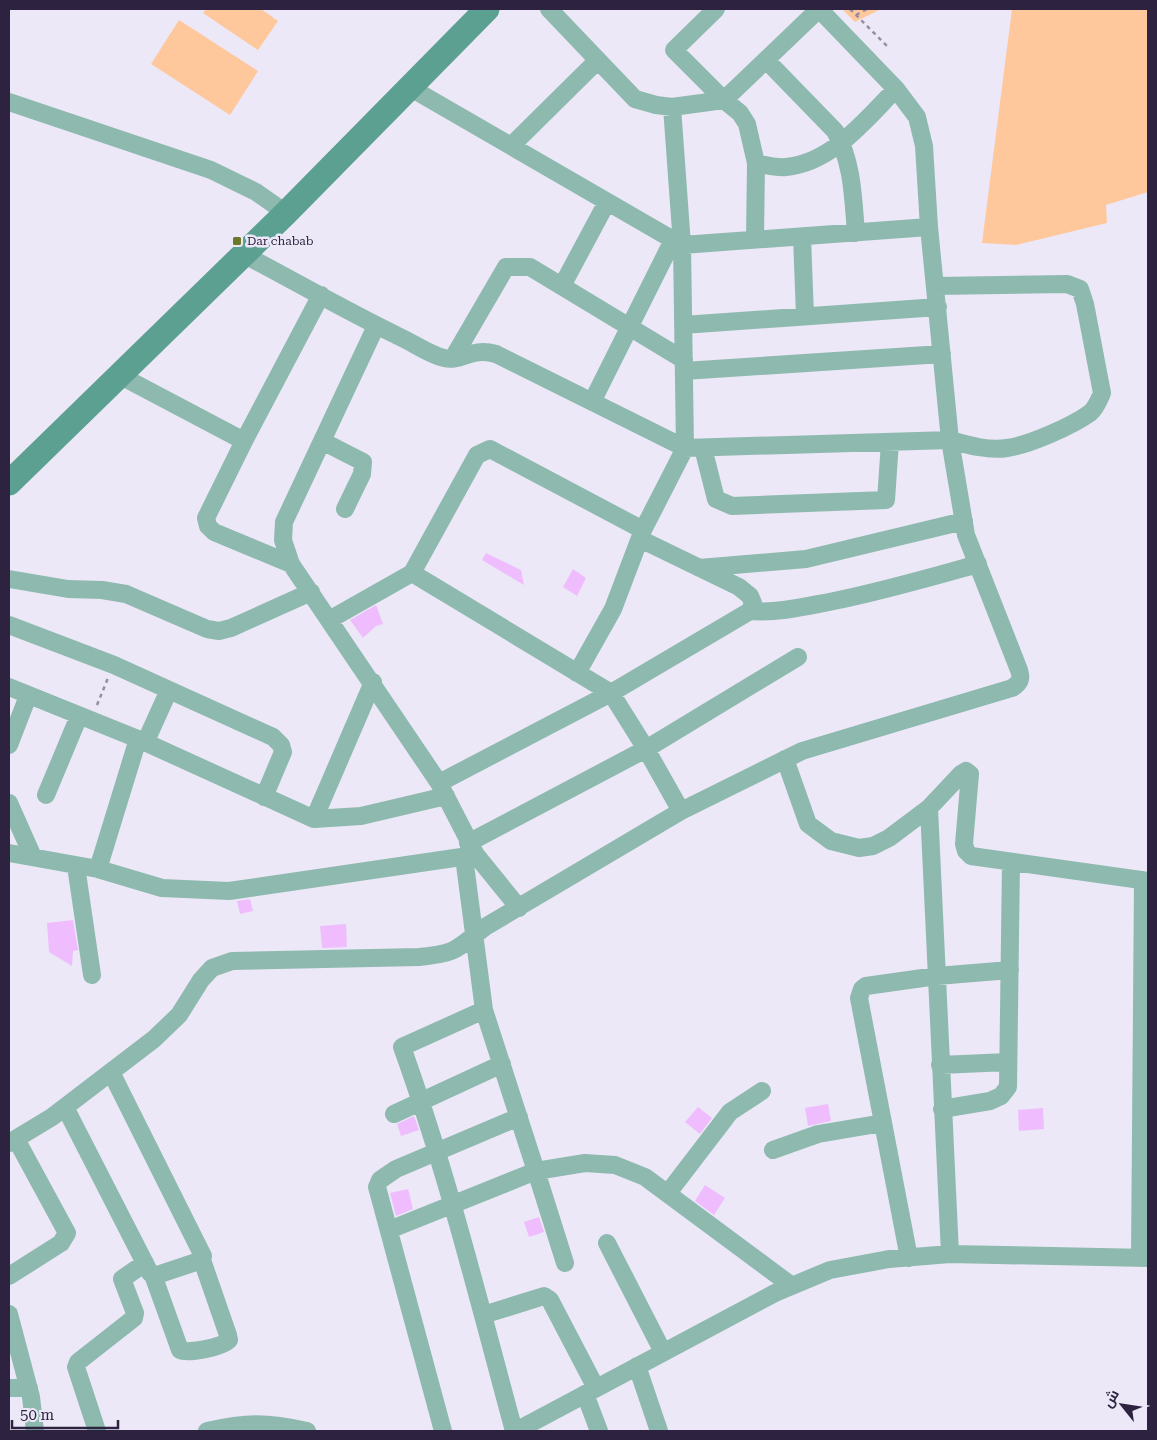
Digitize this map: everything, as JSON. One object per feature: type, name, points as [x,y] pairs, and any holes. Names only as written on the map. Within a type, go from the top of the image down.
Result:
[{"type":"main road","points":[[9,483],[286,213],[487,9]]},
{"type":"street","points":[[9,1276],[61,1243],[67,1233],[13,1141],[65,1107],[179,1016],[201,980],[212,968],[232,961],[409,957],[448,954],[462,947],[474,936],[519,908],[680,811],[785,759],[802,751],[1012,688],[1019,684],[1021,678],[966,535],[950,440],[929,228],[924,146],[917,117],[896,89],[819,9],[767,61],[724,100],[672,107],[635,99],[549,9]]},
{"type":"street","points":[[716,9],[674,50],[724,100],[740,113],[747,124],[756,163],[755,239]]},
{"type":"street","points":[[511,146],[598,60]]},
{"type":"street","points":[[767,61],[835,131],[841,142],[848,159],[856,233]]},
{"type":"street","points":[[409,87],[678,243],[929,228]]},
{"type":"street","points":[[756,163],[784,167],[808,163],[841,142],[896,89]]},
{"type":"street","points":[[9,102],[212,170],[256,192],[286,213]]},
{"type":"street","points":[[577,673],[613,609],[642,535],[685,448],[683,325],[672,107]]},
{"type":"street","points":[[562,286],[607,202]]},
{"type":"street","points":[[802,237],[804,316]]},
{"type":"street","points":[[592,402],[630,327],[678,243]]},
{"type":"street","points":[[243,254],[376,326],[444,358],[453,358],[483,350],[496,354],[685,448],[950,440],[977,447],[1006,448],[1033,442],[1090,412],[1102,393],[1085,304],[1080,289],[1067,284],[936,286]]},
{"type":"street","points":[[453,358],[506,267],[530,267],[630,327],[684,366],[942,354]]},
{"type":"street","points":[[291,564],[214,532],[208,526],[206,518],[244,441],[321,295]]},
{"type":"street","points":[[683,325],[938,307]]},
{"type":"street","points":[[376,326],[284,522],[283,540],[291,564],[373,682],[443,789],[469,852],[474,936],[484,1010],[565,1262]]},
{"type":"street","points":[[119,376],[244,441]]},
{"type":"street","points":[[322,440],[363,462],[362,474],[345,509]]},
{"type":"street","points":[[703,448],[716,499],[732,506],[886,500],[890,442]]},
{"type":"street","points":[[330,620],[412,574],[477,454],[483,450],[490,449],[699,568],[739,587],[750,596],[753,603],[750,611]]},
{"type":"street","points":[[699,568],[806,559],[964,521]]},
{"type":"street","points":[[9,687],[142,741],[314,819],[361,816],[443,789],[750,611],[766,612],[790,609],[888,590],[978,564]]},
{"type":"street","points":[[412,574],[611,693],[646,749],[680,811]]},
{"type":"street","points":[[9,579],[68,589],[102,590],[126,594],[207,629],[219,631],[232,628],[311,592]]},
{"type":"street","points":[[9,625],[114,665],[273,737],[281,744],[283,752],[264,797]]},
{"type":"street","points":[[9,853],[98,869],[162,888],[229,891],[469,852],[646,749],[798,657]]},
{"type":"street","points":[[314,819],[373,682]]},
{"type":"street","points":[[98,869],[142,741],[169,690]]},
{"type":"street","points":[[9,745],[28,696]]},
{"type":"street","points":[[46,794],[85,718]]},
{"type":"street","points":[[484,1010],[402,1047],[438,1152],[515,1431],[538,1426],[591,1391],[663,1352],[792,1286],[830,1270],[908,1258],[950,1254],[1144,1258],[1146,881],[978,858],[966,851],[964,844],[970,774],[966,771],[929,808],[889,838],[873,846],[859,848],[831,841],[818,834],[808,824],[785,759]]},
{"type":"street","points":[[9,803],[33,857]]},
{"type":"street","points":[[929,808],[950,1254]]},
{"type":"street","points":[[469,852],[519,908]]},
{"type":"street","points":[[942,1109],[990,1101],[1001,1096],[1008,1086],[1011,862]]},
{"type":"street","points":[[76,866],[92,975]]},
{"type":"street","points":[[908,1258],[860,993],[866,986],[937,976],[1010,970]]},
{"type":"street","points":[[940,1065],[1008,1062]]},
{"type":"street","points":[[394,1114],[502,1064]]},
{"type":"street","points":[[65,1107],[149,1269],[180,1350],[187,1352],[221,1346],[229,1340],[228,1335],[202,1260],[203,1256],[111,1072]]},
{"type":"street","points":[[668,1193],[730,1112],[762,1091]]},
{"type":"street","points":[[443,1431],[377,1187],[380,1180],[396,1169],[519,1117]]},
{"type":"street","points":[[773,1150],[818,1134],[883,1123]]},
{"type":"street","points":[[388,1230],[536,1171],[585,1163],[615,1165],[646,1177],[792,1286]]},
{"type":"street","points":[[607,1243],[663,1352]]},
{"type":"street","points":[[97,1431],[76,1367],[78,1362],[128,1325],[134,1318],[135,1313],[122,1279],[149,1269],[202,1260]]},
{"type":"street","points":[[483,1315],[544,1296],[550,1300],[591,1391],[599,1431]]},
{"type":"street","points":[[9,1314],[14,1353],[28,1388],[35,1431]]},
{"type":"street","points":[[637,1366],[659,1431]]},
{"type":"street","points":[[9,1388],[28,1388]]},
{"type":"street","points":[[207,1431],[253,1423],[274,1424],[307,1431]]},
{"type":"path","points":[[850,9],[888,47]]},
{"type":"path","points":[[856,15],[867,9]]},
{"type":"path","points":[[85,718],[114,665]]},
{"type":"shaded area","points":[[206,9],[261,9],[278,21],[258,50],[203,13]]},
{"type":"shaded area","points":[[842,9],[881,9],[855,22]]},
{"type":"shaded area","points":[[1012,9],[1148,9],[1148,192],[1106,205],[1107,223],[1016,245],[982,243]]},
{"type":"shaded area","points":[[179,20],[258,71],[230,115],[151,64]]},
{"type":"building","points":[[486,553],[521,570],[524,585],[482,560]]},
{"type":"building","points":[[573,569],[586,578],[577,596],[563,587]]},
{"type":"building","points":[[376,605],[383,624],[376,626],[363,638],[350,620]]},
{"type":"building","points":[[250,899],[253,911],[240,914],[237,901]]},
{"type":"building","points":[[73,920],[78,950],[73,951],[72,966],[49,952],[47,923]]},
{"type":"building","points":[[346,924],[347,947],[322,948],[320,926]]},
{"type":"building","points":[[828,1104],[831,1121],[808,1126],[805,1108]]},
{"type":"building","points":[[698,1107],[712,1118],[700,1134],[685,1122]]},
{"type":"building","points":[[1043,1108],[1044,1129],[1019,1131],[1018,1110]]},
{"type":"building","points":[[414,1116],[419,1130],[401,1136],[397,1124]]},
{"type":"building","points":[[705,1185],[725,1198],[714,1215],[695,1201]]},
{"type":"building","points":[[408,1189],[413,1209],[396,1216],[390,1193]]},
{"type":"building","points":[[539,1217],[544,1232],[529,1237],[524,1222]]},
{"type":"place","name":"Dar chabab","points":[[237,241]]}]
